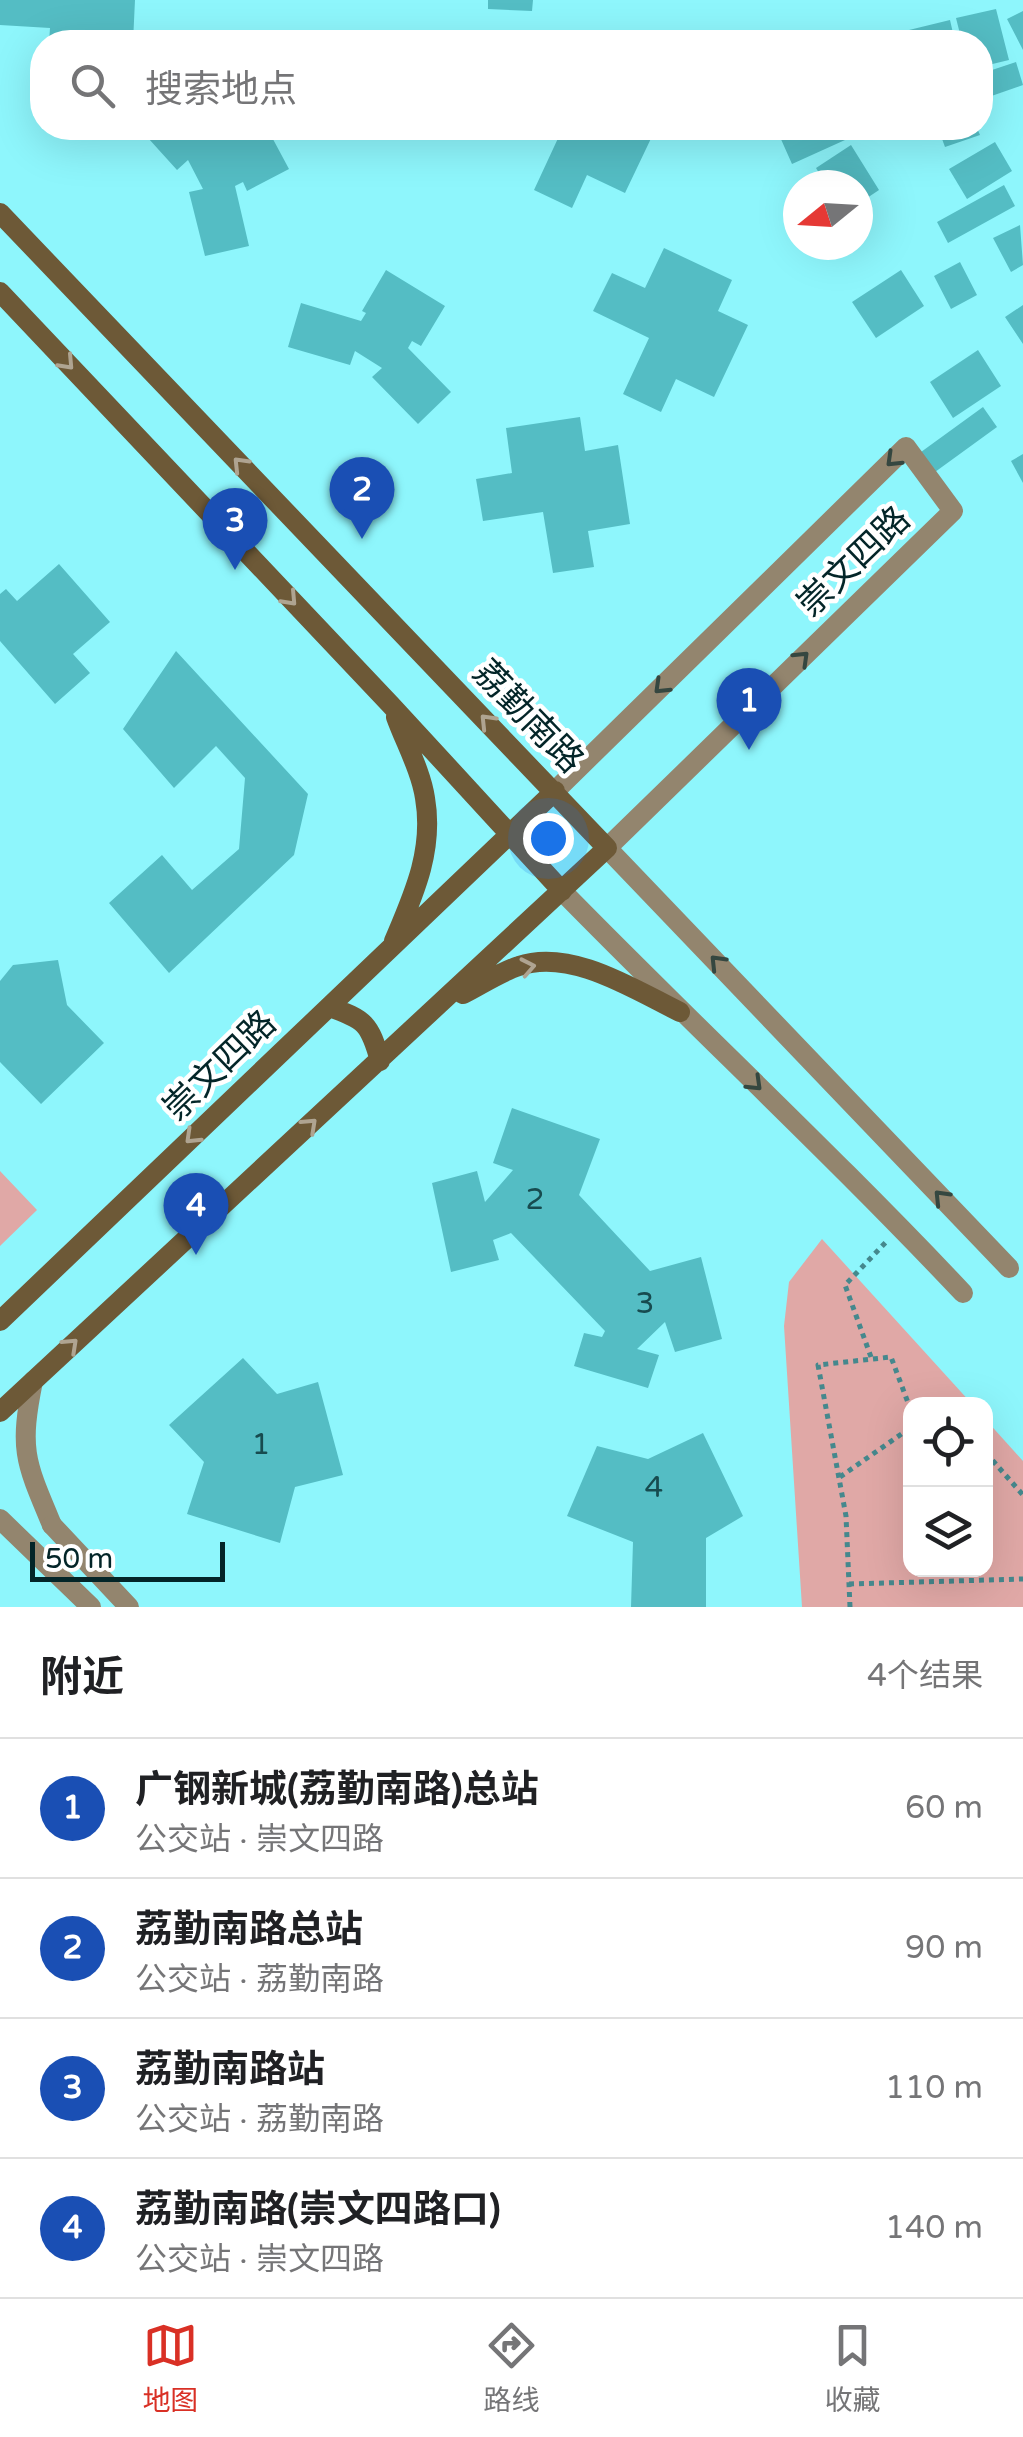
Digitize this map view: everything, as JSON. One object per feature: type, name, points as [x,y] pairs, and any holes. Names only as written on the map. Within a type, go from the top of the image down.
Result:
[{"type":"main road","name":"荔勤南路","points":[[0,213],[607,848]]},
{"type":"main road","points":[[0,292],[392,705],[562,891]]},
{"type":"main road","points":[[390,950],[421,878],[428,832],[425,794],[392,705]]},
{"type":"main road","name":"崇文四路","points":[[0,1321],[555,791]]},
{"type":"main road","name":"崇文四路","points":[[0,1412],[607,848]]},
{"type":"main road","points":[[439,1006],[522,965],[555,963],[612,979],[680,1012]]},
{"type":"main road","points":[[329,1007],[358,1017],[372,1032],[380,1061]]},
{"type":"street","name":"崇文四路","points":[[555,791],[906,447],[953,512],[607,848]]},
{"type":"street","name":"荔勤南路","points":[[607,848],[1009,1268]]},
{"type":"street","points":[[562,891],[962,1292]]},
{"type":"street","points":[[33,1380],[23,1431],[27,1465],[52,1525],[129,1607]]},
{"type":"street","points":[[0,1519],[90,1607]]},
{"type":"path","points":[[871,1357],[845,1285],[900,1226]]},
{"type":"path","points":[[850,1607],[846,1516],[818,1364],[891,1357],[906,1397]]},
{"type":"path","points":[[840,1478],[903,1433]]},
{"type":"path","points":[[993,1461],[1023,1495]]},
{"type":"path","points":[[848,1584],[1023,1579]]},
{"type":"shaded area","points":[[0,1171],[37,1210],[0,1246]]},
{"type":"shaded area","points":[[822,1239],[966,1397],[903,1397],[903,1577],[993,1577],[993,1428],[1023,1461],[1023,1607],[802,1607],[784,1326],[789,1282]]},
{"type":"building","points":[[0,0],[135,0],[134,30],[50,30],[0,25]]},
{"type":"building","points":[[488,0],[533,0],[532,11],[488,9]]},
{"type":"building","points":[[996,9],[1009,60],[993,64],[993,30],[959,30],[956,18]]},
{"type":"building","points":[[1023,11],[1023,50],[1007,19]]},
{"type":"building","points":[[950,20],[952,30],[909,30]]},
{"type":"building","points":[[1016,62],[1023,85],[993,95],[993,70]]},
{"type":"building","points":[[150,140],[273,140],[289,169],[247,191],[243,182],[235,186],[249,246],[205,256],[189,192],[203,189],[188,160],[177,170]]},
{"type":"building","points":[[557,140],[650,140],[625,193],[587,175],[572,208],[534,190]]},
{"type":"building","points":[[781,140],[845,140],[792,164]]},
{"type":"building","points":[[942,140],[965,140],[945,147]]},
{"type":"building","points":[[995,142],[1012,171],[967,199],[949,169]]},
{"type":"building","points":[[851,145],[867,170],[817,170]]},
{"type":"building","points":[[1004,185],[1015,206],[948,243],[937,222]]},
{"type":"building","points":[[1020,225],[1023,265],[1011,272],[993,238]]},
{"type":"building","points":[[664,248],[732,280],[718,311],[748,325],[714,397],[676,379],[661,412],[623,394],[649,338],[593,311],[612,273],[645,288]]},
{"type":"building","points":[[960,262],[977,295],[951,309],[934,276]]},
{"type":"building","points":[[386,270],[445,306],[421,346],[412,341],[408,348],[451,392],[418,424],[372,377],[382,368],[355,351],[350,365],[288,347],[301,303],[361,321],[366,313],[362,311]]},
{"type":"building","points":[[901,270],[924,306],[876,338],[852,302]]},
{"type":"building","points":[[1023,305],[1023,344],[1005,317]]},
{"type":"building","points":[[978,350],[1001,386],[953,418],[930,382]]},
{"type":"building","points":[[983,407],[997,427],[935,472],[921,452]]},
{"type":"building","points":[[580,417],[585,451],[618,445],[630,524],[588,531],[594,567],[553,573],[543,512],[483,521],[476,479],[512,473],[506,428]]},
{"type":"building","points":[[1023,454],[1023,483],[1011,461]]},
{"type":"building","points":[[59,564],[110,622],[73,654],[90,673],[55,704],[0,641],[0,594],[6,589],[17,601]]},
{"type":"building","points":[[176,651],[308,794],[294,855],[169,973],[109,903],[162,855],[192,890],[239,849],[245,778],[216,746],[174,788],[123,729]]},
{"type":"building","points":[[58,960],[67,1005],[104,1043],[41,1104],[0,1062],[0,981],[13,965]]},
{"type":"building","points":[[512,1108],[600,1139],[579,1195],[650,1271],[701,1257],[722,1339],[675,1352],[665,1322],[637,1349],[659,1355],[648,1388],[574,1366],[584,1333],[602,1337],[605,1331],[511,1233],[493,1240],[499,1260],[451,1272],[432,1183],[477,1171],[485,1202],[513,1170],[493,1163]]},
{"type":"building","points":[[243,1358],[277,1394],[318,1382],[343,1475],[295,1487],[280,1543],[187,1514],[204,1462],[169,1425]]},
{"type":"building","points":[[703,1433],[743,1516],[706,1538],[706,1607],[631,1607],[633,1542],[567,1516],[597,1446],[648,1459]]},
{"type":"place","name":"荔勤南路总站","points":[[362,539]]},
{"type":"place","name":"荔勤南路站","points":[[235,570]]},
{"type":"place","name":"广钢新城(荔勤南路)总站","points":[[749,750]]},
{"type":"place","name":"荔勤南路(崇文四路口)","points":[[196,1255]]}]
